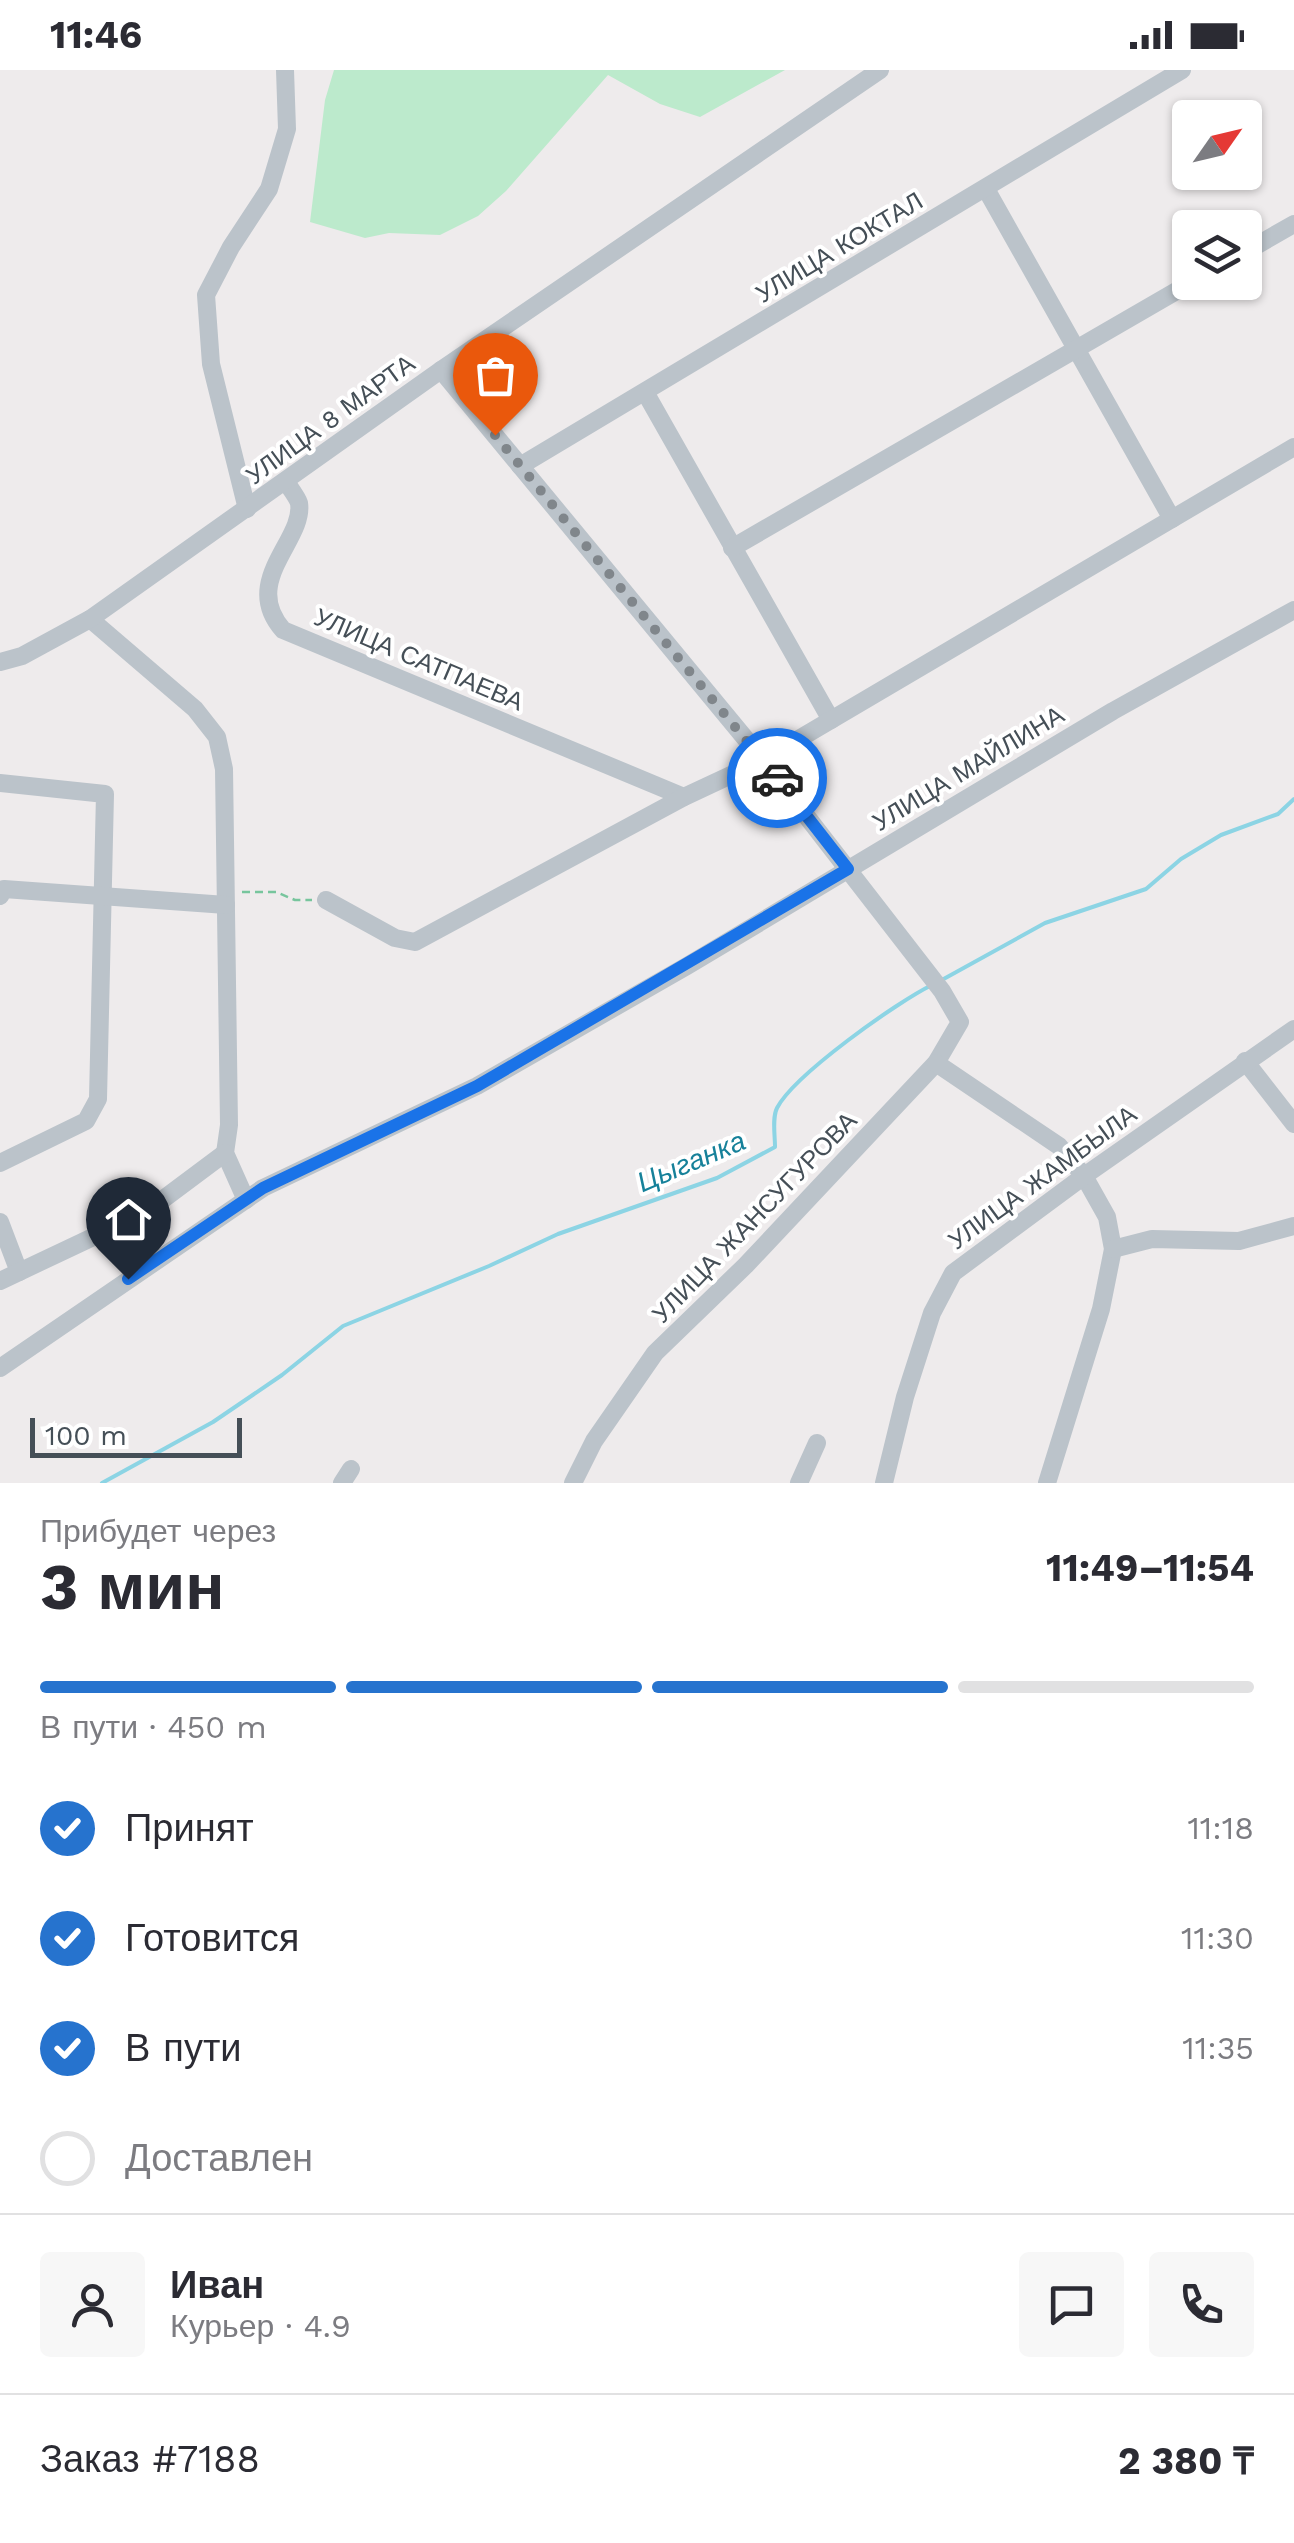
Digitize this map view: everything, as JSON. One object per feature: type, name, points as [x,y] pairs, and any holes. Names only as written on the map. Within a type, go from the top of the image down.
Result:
[{"type":"street","points":[[247,509],[211,364],[206,296],[269,188],[287,129],[285,70]]},
{"type":"street","name":"УЛИЦА 8 МАРТА","points":[[0,662],[22,656],[90,620],[441,370],[880,70]]},
{"type":"street","name":"УЛИЦА КОКТАЛ","points":[[520,466],[1182,70]]},
{"type":"street","points":[[986,189],[1172,519]]},
{"type":"street","points":[[1262,242],[1294,224]]},
{"type":"street","points":[[732,548],[1172,293]]},
{"type":"street","points":[[441,370],[763,760],[848,869]]},
{"type":"street","points":[[645,392],[831,720]]},
{"type":"street","points":[[326,900],[395,938],[415,942],[763,760],[1294,447]]},
{"type":"street","name":"УЛИЦА САТПАЕВА","points":[[286,482],[299,502],[296,522],[279,555],[269,590],[272,611],[283,630],[684,798]]},
{"type":"street","name":"УЛИЦА МАЙЛИНА","points":[[0,1368],[263,1188],[477,1086],[1112,711],[1294,610]]},
{"type":"street","points":[[90,620],[195,709],[217,737],[224,769],[228,1126],[225,1154],[246,1200]]},
{"type":"street","points":[[0,782],[105,794],[98,1099],[86,1121],[0,1163]]},
{"type":"street","name":"УЛИЦА ЖАНСУГУРОВА","points":[[573,1483],[594,1441],[655,1353],[746,1265],[936,1063],[960,1022],[942,992],[848,869]]},
{"type":"street","points":[[0,896],[4,889],[226,898]]},
{"type":"street","name":"УЛИЦА ЖАМБЫЛА","points":[[884,1483],[932,1312],[953,1273],[1294,1029]]},
{"type":"street","points":[[1245,1061],[1294,1124]]},
{"type":"street","points":[[936,1063],[1059,1146],[1084,1176],[1107,1217],[1113,1249],[1101,1309],[1047,1483]]},
{"type":"street","points":[[0,1281],[146,1212],[225,1154]]},
{"type":"street","points":[[0,1222],[19,1272]]},
{"type":"street","points":[[1113,1249],[1152,1239],[1239,1240],[1294,1226]]},
{"type":"street","points":[[799,1483],[817,1442]]},
{"type":"path","points":[[226,898],[276,892],[295,900],[326,900]]},
{"type":"green space","points":[[334,70],[785,70],[700,117],[660,104],[608,75],[506,191],[478,216],[440,235],[389,233],[365,238],[310,222],[325,100]]},
{"type":"waterway","name":"Цыганка","points":[[940,981],[1045,923],[1146,889],[1181,859],[1221,835],[1278,814],[1294,799]]},
{"type":"waterway","name":"Цыганка","points":[[102,1483],[213,1422],[282,1375],[343,1326],[558,1234],[717,1178],[775,1147],[775,1112],[803,1077],[895,1007],[932,985]]},
{"type":"way so far","points":[[495,435],[777,778]]},
{"type":"route","points":[[128,1279],[263,1188],[477,1086],[848,869],[777,778]]}]
